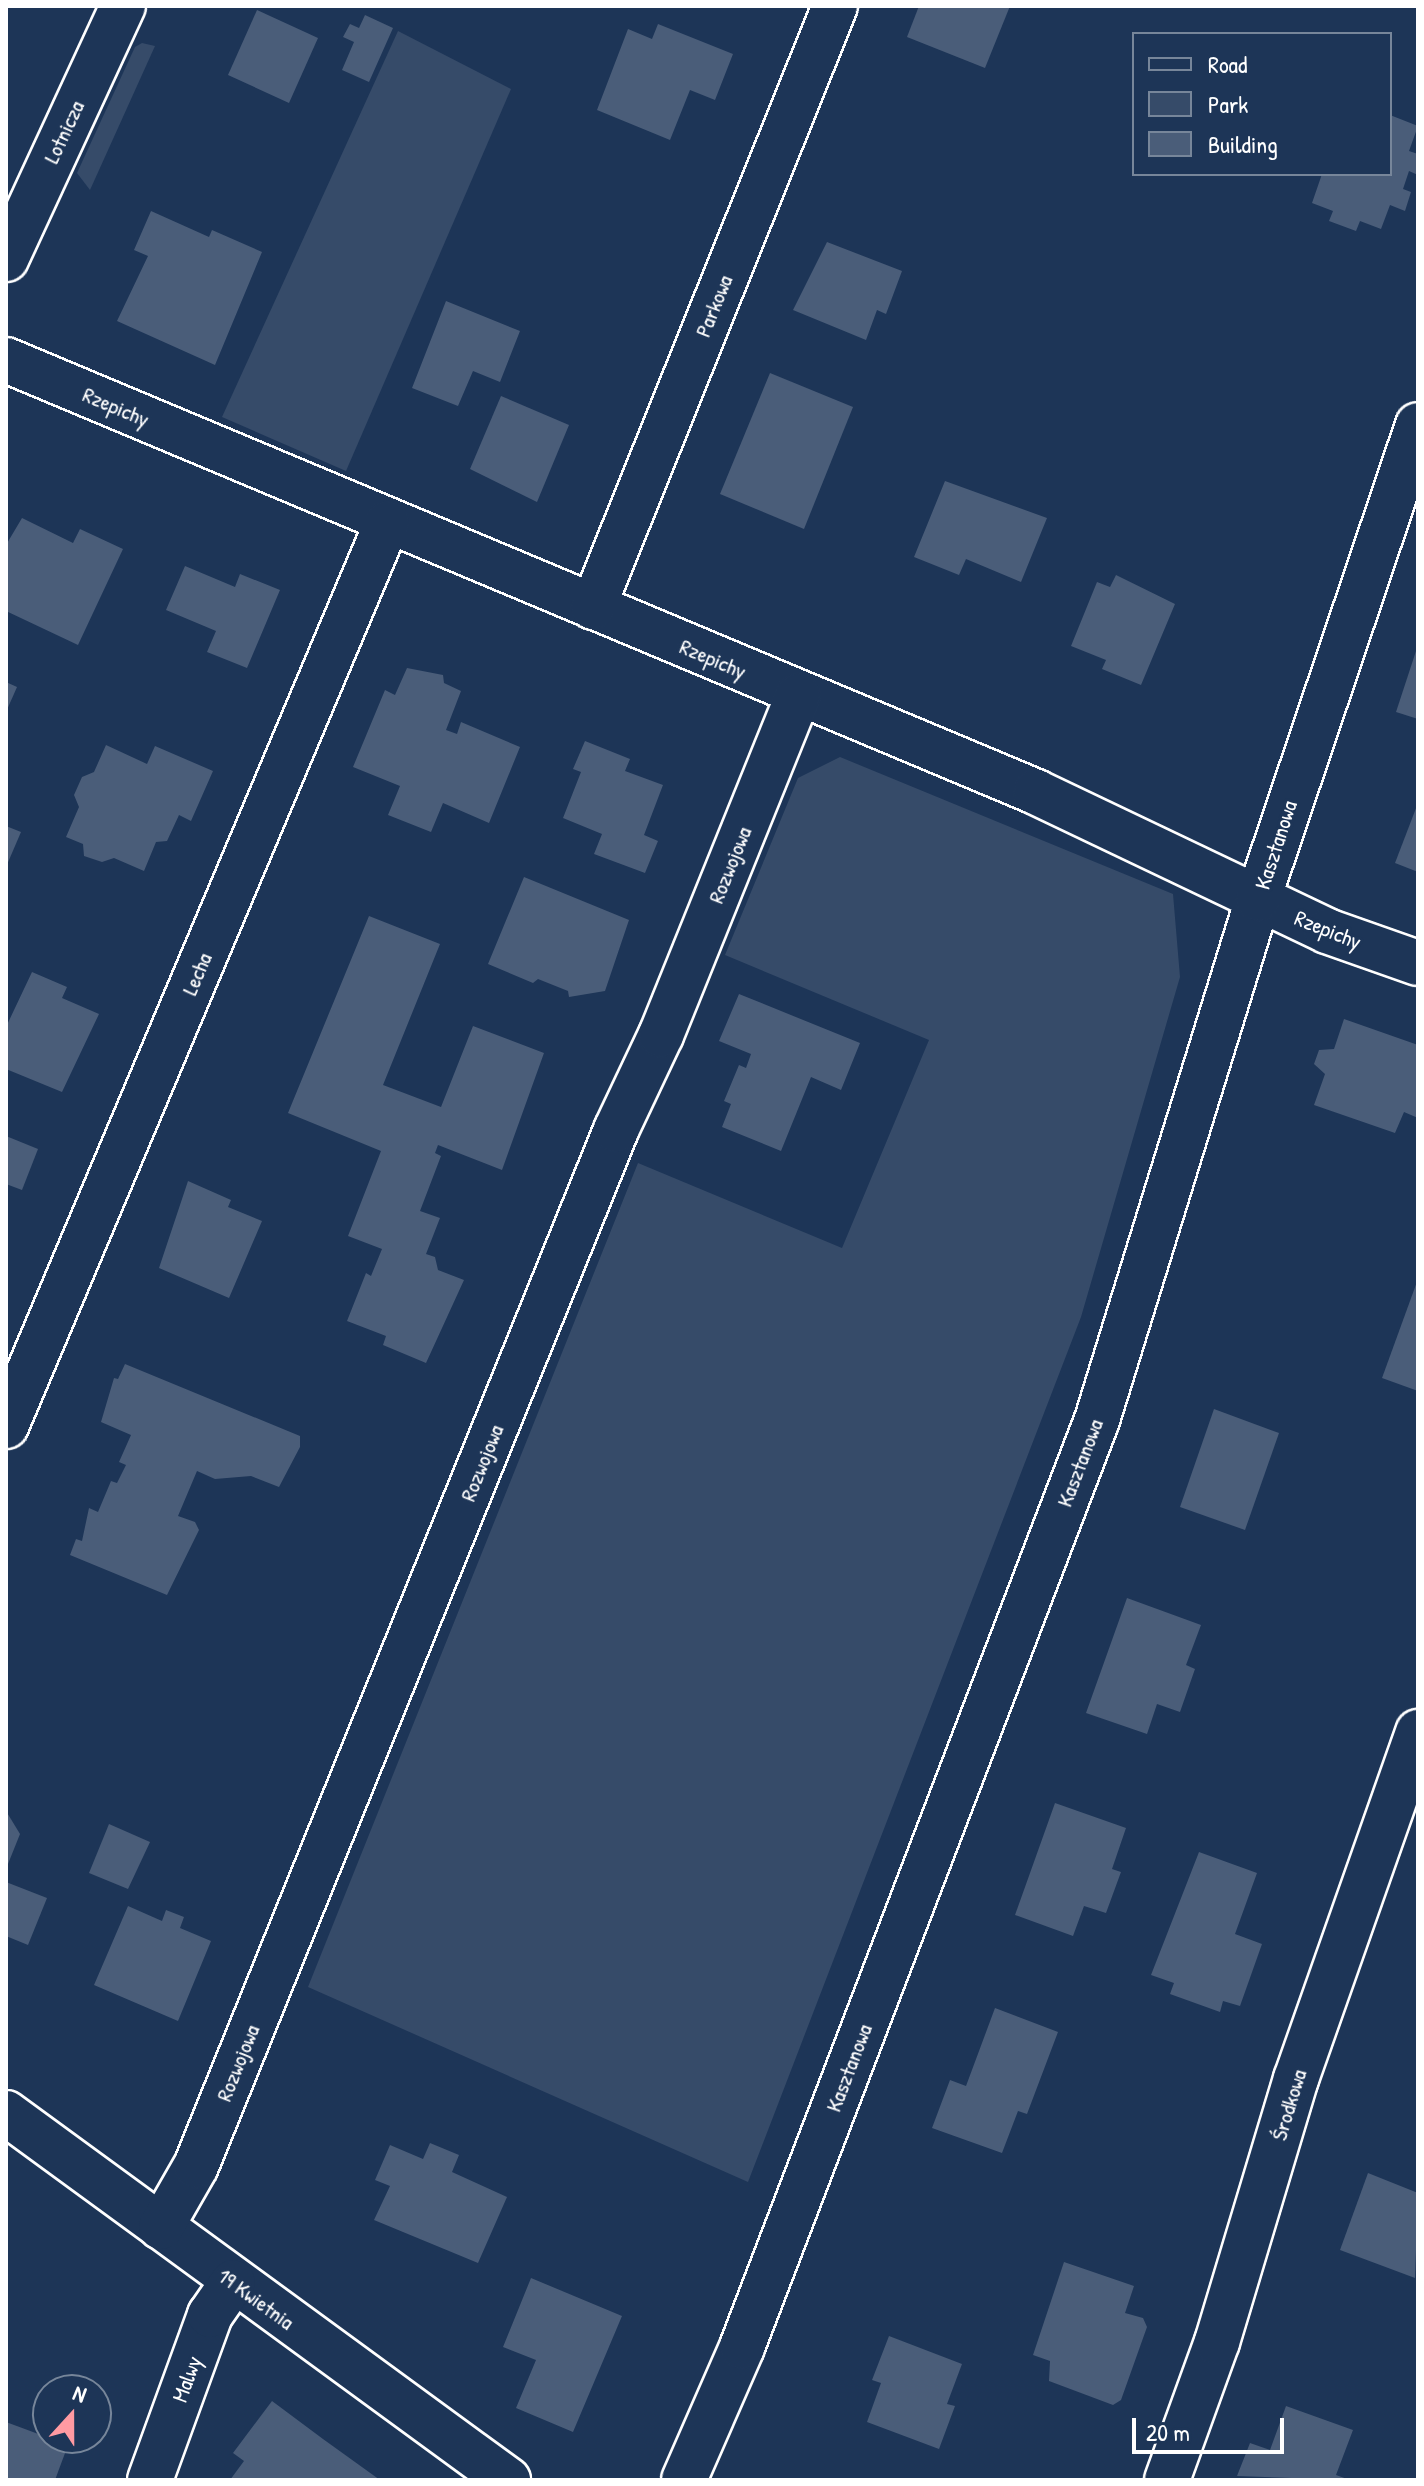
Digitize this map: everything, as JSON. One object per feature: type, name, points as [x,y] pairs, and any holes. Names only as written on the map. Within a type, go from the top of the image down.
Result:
[{"type":"street","name":"Lotnicza","points":[[6,259],[123,6]]},
{"type":"street","name":"Parkowa","points":[[593,607],[835,6]]},
{"type":"street","name":"Rzepichy","points":[[6,360],[798,696],[1036,792],[1327,931],[1418,963]]},
{"type":"street","name":"Kasztanowa","points":[[684,2480],[754,2317],[1097,1420],[1258,899],[1418,425]]},
{"type":"street","name":"Lecha","points":[[6,1426],[387,523]]},
{"type":"street","name":"Rozwojowa","points":[[161,2227],[202,2152],[616,1130],[661,1035],[798,696]]},
{"type":"street","name":"Środkowa","points":[[1167,2480],[1217,2342],[1296,2079],[1418,1732]]},
{"type":"street","name":"19 Kwietnia","points":[[6,2113],[233,2282],[508,2480]]},
{"type":"street","name":"Malwy","points":[[150,2480],[210,2315],[233,2282]]},
{"type":"green space","points":[[398,31],[511,89],[346,471],[222,417]]},
{"type":"green space","points":[[142,43],[155,46],[90,190],[77,173],[135,47]]},
{"type":"green space","points":[[840,757],[1173,894],[1180,977],[1081,1317],[748,2182],[308,1987],[638,1163],[842,1248],[929,1040],[725,955],[798,778]]},
{"type":"building","points":[[919,6],[1010,6],[985,68],[907,37]]},
{"type":"building","points":[[257,10],[318,38],[289,103],[228,75]]},
{"type":"building","points":[[365,15],[393,28],[369,82],[342,70],[354,42],[343,37],[350,24],[359,28]]},
{"type":"building","points":[[658,24],[733,54],[715,100],[690,90],[670,140],[597,110],[628,29],[652,39]]},
{"type":"building","points":[[1392,116],[1418,126],[1409,151],[1418,154],[1418,175],[1409,171],[1403,189],[1411,192],[1405,211],[1390,205],[1381,229],[1360,221],[1356,231],[1329,221],[1333,211],[1312,203],[1321,176],[1392,176]]},
{"type":"building","points":[[151,211],[209,237],[212,230],[262,252],[215,365],[117,321],[148,256],[134,250]]},
{"type":"building","points":[[827,242],[902,271],[886,314],[877,310],[866,340],[793,310]]},
{"type":"building","points":[[446,301],[520,331],[500,382],[473,371],[458,406],[412,388]]},
{"type":"building","points":[[770,373],[853,407],[804,529],[720,494]]},
{"type":"building","points":[[501,396],[569,425],[537,502],[470,469]]},
{"type":"building","points":[[945,481],[1047,518],[1021,582],[966,559],[959,575],[914,557]]},
{"type":"building","points":[[22,518],[73,543],[80,529],[123,549],[78,645],[6,611],[6,545]]},
{"type":"building","points":[[185,566],[235,587],[240,574],[280,590],[247,668],[207,652],[216,631],[166,610]]},
{"type":"building","points":[[1116,575],[1175,604],[1141,685],[1102,669],[1106,660],[1071,646],[1097,582],[1110,587]]},
{"type":"building","points":[[1418,649],[1418,719],[1396,712]]},
{"type":"building","points":[[407,668],[443,675],[444,683],[461,691],[446,730],[457,734],[461,722],[520,747],[489,823],[443,803],[431,832],[388,815],[400,786],[353,767],[385,690],[395,695]]},
{"type":"building","points":[[6,682],[17,687],[6,712]]},
{"type":"building","points":[[585,741],[630,759],[625,771],[663,785],[644,835],[658,841],[645,873],[594,854],[602,834],[563,818],[581,772],[573,769]]},
{"type":"building","points":[[106,745],[147,764],[155,746],[213,771],[191,821],[179,815],[167,841],[156,842],[144,871],[114,858],[102,862],[84,856],[83,844],[66,837],[79,807],[74,795],[82,777],[94,772]]},
{"type":"building","points":[[1418,803],[1418,872],[1395,863]]},
{"type":"building","points":[[6,826],[21,832],[6,867]]},
{"type":"building","points":[[524,877],[629,920],[605,991],[569,997],[568,991],[538,979],[533,983],[488,964]]},
{"type":"building","points":[[369,916],[440,944],[383,1085],[441,1107],[473,1026],[544,1053],[502,1170],[438,1145],[435,1153],[441,1156],[420,1211],[440,1218],[426,1254],[435,1257],[438,1270],[464,1280],[426,1363],[383,1345],[386,1336],[347,1321],[366,1273],[371,1276],[382,1249],[348,1236],[381,1151],[288,1113]]},
{"type":"building","points":[[32,972],[67,987],[62,998],[99,1014],[62,1092],[6,1069],[6,1027]]},
{"type":"building","points":[[739,994],[860,1043],[841,1090],[811,1077],[781,1151],[722,1127],[731,1104],[724,1101],[739,1065],[746,1068],[751,1054],[719,1041]]},
{"type":"building","points":[[1344,1019],[1418,1045],[1418,1118],[1404,1112],[1395,1133],[1314,1105],[1325,1074],[1314,1064],[1319,1050],[1334,1049]]},
{"type":"building","points":[[6,1136],[38,1149],[22,1190],[6,1184]]},
{"type":"building","points":[[188,1181],[231,1200],[228,1207],[262,1221],[229,1298],[159,1268]]},
{"type":"building","points":[[1418,1279],[1418,1391],[1382,1378]]},
{"type":"building","points":[[125,1364],[300,1436],[300,1447],[279,1487],[251,1476],[215,1479],[197,1471],[178,1516],[195,1522],[199,1530],[167,1595],[70,1555],[76,1539],[82,1541],[89,1508],[98,1512],[111,1481],[117,1483],[126,1465],[119,1462],[131,1435],[101,1422],[114,1378],[118,1379]]},
{"type":"building","points":[[1214,1409],[1279,1433],[1245,1530],[1180,1507]]},
{"type":"building","points":[[1127,1598],[1201,1625],[1186,1665],[1195,1669],[1180,1712],[1157,1704],[1147,1734],[1086,1713]]},
{"type":"building","points":[[1055,1803],[1126,1828],[1112,1869],[1121,1872],[1106,1913],[1084,1906],[1073,1936],[1015,1915]]},
{"type":"building","points":[[6,1811],[20,1834],[6,1869]]},
{"type":"building","points":[[109,1824],[150,1842],[128,1889],[89,1873]]},
{"type":"building","points":[[1199,1852],[1257,1873],[1235,1934],[1262,1944],[1240,2006],[1223,2001],[1220,2012],[1170,1994],[1174,1983],[1151,1975]]},
{"type":"building","points":[[6,1882],[47,1898],[28,1945],[6,1936]]},
{"type":"building","points":[[128,1906],[162,1921],[166,1910],[184,1917],[180,1928],[211,1941],[178,2021],[94,1985]]},
{"type":"building","points":[[995,2008],[1058,2032],[1027,2114],[1018,2111],[1002,2153],[932,2128],[950,2080],[966,2086]]},
{"type":"building","points":[[430,2143],[459,2155],[452,2172],[507,2197],[478,2263],[374,2220],[390,2186],[375,2180],[390,2145],[423,2159]]},
{"type":"building","points":[[1368,2173],[1418,2193],[1415,2278],[1340,2250]]},
{"type":"building","points":[[1064,2262],[1134,2286],[1125,2313],[1143,2318],[1147,2327],[1121,2400],[1113,2405],[1049,2381],[1050,2361],[1033,2355]]},
{"type":"building","points":[[531,2278],[622,2316],[573,2432],[516,2408],[536,2360],[503,2347]]},
{"type":"building","points":[[889,2336],[962,2364],[947,2404],[955,2406],[939,2449],[867,2422],[881,2383],[872,2380]]},
{"type":"building","points":[[272,2401],[380,2480],[230,2480],[244,2461],[233,2453]]},
{"type":"building","points":[[1286,2406],[1353,2430],[1336,2475],[1350,2480],[1237,2476],[1250,2443],[1270,2450]]},
{"type":"building","points":[[6,2422],[32,2432],[32,2454],[65,2454],[55,2480],[6,2480]]}]
